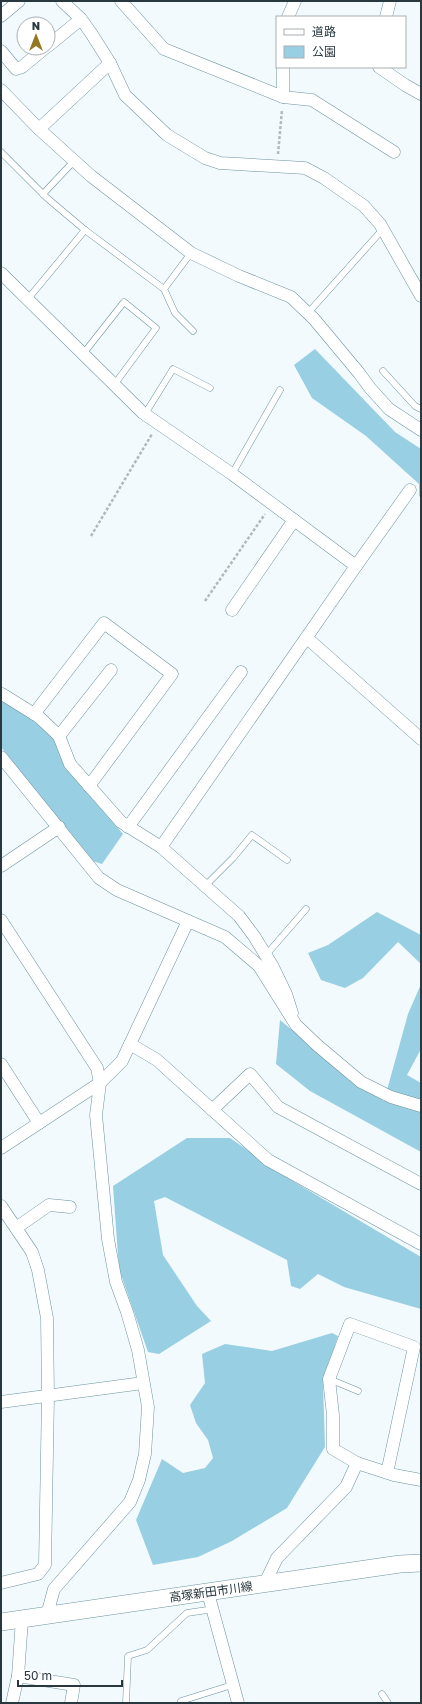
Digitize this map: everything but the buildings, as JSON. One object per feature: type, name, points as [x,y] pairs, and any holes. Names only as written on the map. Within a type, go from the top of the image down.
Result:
[{"type":"main road","name":"高塚新田市川線","points":[[1,1622],[47,1615],[211,1601],[264,1584],[400,1564],[421,1563]]},
{"type":"street","points":[[1,16],[19,1]]},
{"type":"street","points":[[62,1],[80,19],[110,63],[125,95],[167,134],[204,158],[220,163],[305,168],[324,178],[364,206],[383,230],[421,296]]},
{"type":"street","points":[[121,1],[164,49],[283,97],[312,100],[394,152]]},
{"type":"street","points":[[386,16],[390,1]]},
{"type":"street","points":[[56,39],[80,19]]},
{"type":"street","points":[[1,51],[16,69],[22,67],[35,56]]},
{"type":"street","points":[[39,129],[110,63]]},
{"type":"street","points":[[283,68],[283,97]]},
{"type":"street","points":[[381,68],[421,94]]},
{"type":"street","points":[[1,90],[39,129],[91,176],[191,253],[239,276],[292,297],[308,313],[389,409],[421,430]]},
{"type":"street","points":[[1,272],[27,300],[145,414],[232,474],[356,566]]},
{"type":"street","points":[[161,847],[410,490]]},
{"type":"street","points":[[232,610],[294,520]]},
{"type":"street","points":[[34,714],[104,623],[172,674],[89,786]]},
{"type":"street","points":[[307,638],[421,739]]},
{"type":"street","points":[[59,736],[111,670]]},
{"type":"street","points":[[128,827],[241,672]]},
{"type":"street","points":[[2,694],[34,714],[59,736],[70,764],[121,822],[161,847],[239,916],[266,955],[286,994],[296,1025]]},
{"type":"street","points":[[1,757],[99,878],[117,890],[225,937],[259,966],[296,1025],[361,1082],[390,1097],[421,1106]]},
{"type":"street","points":[[1,866],[59,827]]},
{"type":"street","points":[[1,920],[97,1068],[100,1083],[96,1115],[108,1239],[116,1282],[127,1312],[138,1350],[148,1407],[145,1454],[139,1480],[130,1502],[54,1589],[47,1615]]},
{"type":"street","points":[[1,1148],[100,1083],[122,1061],[188,921]]},
{"type":"street","points":[[130,1044],[157,1060],[268,1160],[421,1244]]},
{"type":"street","points":[[1,1064],[39,1123]]},
{"type":"street","points":[[212,1110],[250,1074],[278,1108],[421,1184]]},
{"type":"street","points":[[16,1228],[49,1205],[70,1207]]},
{"type":"street","points":[[1,1206],[32,1252],[41,1283],[47,1318],[48,1396],[45,1565],[38,1574],[1,1583]]},
{"type":"street","points":[[387,1473],[414,1347],[350,1324],[329,1379],[333,1415],[333,1449],[357,1463],[387,1473],[421,1480]]},
{"type":"street","points":[[1,1402],[143,1383]]},
{"type":"street","points":[[264,1584],[277,1558],[346,1487],[357,1463]]},
{"type":"street","points":[[211,1601],[238,1703]]},
{"type":"street","points":[[12,1703],[18,1676],[22,1619]]},
{"type":"street","points":[[18,1676],[74,1685],[71,1703]]},
{"type":"lane","points":[[1,152],[43,194],[85,230],[164,289],[175,313],[194,331]]},
{"type":"lane","points":[[43,194],[74,161]]},
{"type":"lane","points":[[27,300],[85,230]]},
{"type":"lane","points":[[308,313],[383,230]]},
{"type":"lane","points":[[164,289],[191,253]]},
{"type":"lane","points":[[83,354],[124,302],[156,328],[114,385]]},
{"type":"lane","points":[[145,414],[173,369],[210,388]]},
{"type":"lane","points":[[383,372],[414,406],[421,409]]},
{"type":"lane","points":[[232,474],[280,390]]},
{"type":"lane","points":[[205,886],[233,858],[252,835],[287,860]]},
{"type":"lane","points":[[266,955],[306,909]]},
{"type":"lane","points":[[329,1379],[358,1391]]},
{"type":"lane","points":[[126,1703],[128,1656],[147,1650],[187,1613],[211,1601]]},
{"type":"lane","points":[[181,1701],[232,1685]]},
{"type":"lane","points":[[382,1694],[388,1703]]},
{"type":"path","points":[[277,166],[283,97]]},
{"type":"path","points":[[91,536],[159,423]]},
{"type":"path","points":[[205,601],[272,504]]},
{"type":"green space","points":[[315,349],[395,432],[421,449],[421,498],[419,496],[419,484],[366,436],[312,398],[294,365]]},
{"type":"green space","points":[[1,696],[55,738],[69,771],[123,834],[102,864],[92,861],[1,747]]},
{"type":"green space","points":[[377,912],[421,935],[421,964],[398,942],[363,978],[345,988],[321,980],[308,953],[328,945]]},
{"type":"green space","points":[[421,984],[421,1049],[407,1075],[421,1083],[421,1152],[310,1091],[276,1064],[280,1020],[344,1073],[384,1101],[408,1014]]},
{"type":"green space","points":[[187,1138],[230,1138],[291,1180],[421,1257],[421,1309],[344,1287],[318,1274],[300,1289],[291,1286],[287,1260],[165,1197],[154,1201],[163,1255],[197,1306],[211,1321],[159,1354],[148,1352],[119,1269],[113,1186]]},
{"type":"green space","points":[[332,1333],[338,1336],[323,1383],[325,1447],[287,1508],[232,1541],[198,1557],[153,1565],[136,1520],[162,1459],[183,1473],[205,1468],[213,1458],[208,1440],[196,1423],[190,1405],[205,1383],[202,1354],[225,1344],[272,1351]]}]
